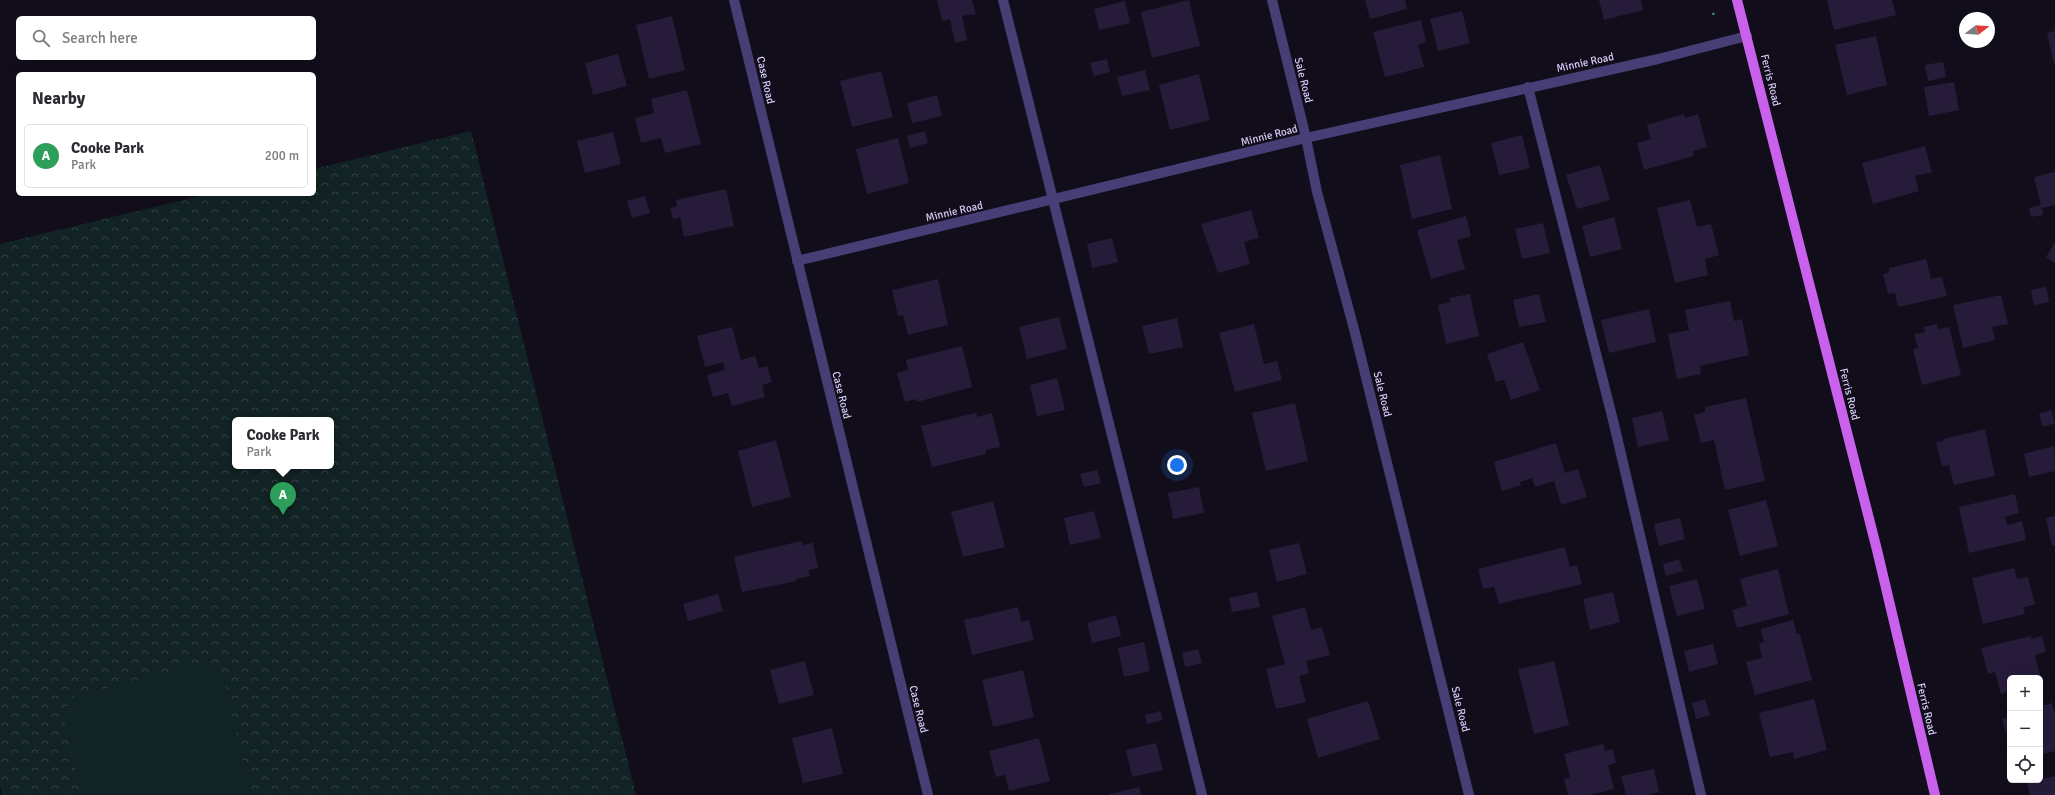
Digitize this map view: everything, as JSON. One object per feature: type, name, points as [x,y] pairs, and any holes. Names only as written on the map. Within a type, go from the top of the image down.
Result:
[{"type":"main road","name":"Ferris Road","points":[[1737,0],[1877,550],[1935,795]]},
{"type":"street","name":"Case Road","points":[[734,0],[928,795]]},
{"type":"street","points":[[1003,0],[1202,795]]},
{"type":"street","name":"Sale Road","points":[[1272,0],[1306,138],[1317,192],[1354,329],[1469,795]]},
{"type":"street","name":"Minnie Road","points":[[797,261],[1306,138],[1658,59],[1747,36]]},
{"type":"street","points":[[1528,87],[1613,420],[1701,795]]},
{"type":"path","points":[[1713,13],[1715,18]]},
{"type":"green space","points":[[471,131],[636,795],[2,795],[0,786],[0,244],[200,196],[316,196],[316,169]]},
{"type":"green space","points":[[206,664],[222,673],[251,792],[249,795],[82,795],[63,713],[74,696]]},
{"type":"building","points":[[937,0],[972,0],[976,14],[962,16],[967,40],[955,43],[950,19],[942,21]]},
{"type":"building","points":[[1189,0],[1200,46],[1152,58],[1141,12]]},
{"type":"building","points":[[1365,0],[1405,0],[1407,9],[1370,19]]},
{"type":"building","points":[[1599,0],[1641,0],[1643,10],[1604,20]]},
{"type":"building","points":[[1827,0],[1892,0],[1896,15],[1834,30]]},
{"type":"building","points":[[1125,1],[1130,23],[1099,30],[1094,9]]},
{"type":"building","points":[[1462,11],[1470,43],[1438,51],[1430,19]]},
{"type":"building","points":[[672,16],[685,70],[649,79],[636,25]]},
{"type":"building","points":[[1421,20],[1426,42],[1418,45],[1424,67],[1385,77],[1373,32]]},
{"type":"building","points":[[2055,31],[2055,64],[2054,64],[2047,33]]},
{"type":"building","points":[[1876,36],[1887,85],[1847,95],[1835,45]]},
{"type":"building","points":[[618,54],[627,86],[593,95],[585,63]]},
{"type":"building","points":[[1107,59],[1110,72],[1094,76],[1090,63]]},
{"type":"building","points":[[1943,62],[1946,77],[1928,81],[1925,65]]},
{"type":"building","points":[[1145,70],[1150,90],[1122,96],[1117,77]]},
{"type":"building","points":[[881,71],[893,117],[852,127],[840,81]]},
{"type":"building","points":[[1199,74],[1210,120],[1170,130],[1159,85]]},
{"type":"building","points":[[1954,82],[1959,110],[1929,116],[1924,87]]},
{"type":"building","points":[[687,90],[701,144],[665,153],[661,138],[641,143],[635,118],[654,113],[651,99]]},
{"type":"building","points":[[937,95],[942,116],[912,123],[907,103]]},
{"type":"building","points":[[1684,114],[1685,118],[1698,114],[1707,147],[1693,151],[1694,156],[1644,170],[1637,143],[1651,139],[1647,125]]},
{"type":"building","points":[[925,131],[928,143],[910,148],[907,136]]},
{"type":"building","points":[[613,132],[621,164],[585,173],[577,141]]},
{"type":"building","points":[[1522,135],[1530,168],[1499,175],[1491,143]]},
{"type":"building","points":[[898,138],[909,183],[867,194],[856,149]]},
{"type":"building","points":[[1925,146],[1932,172],[1915,176],[1919,191],[1873,204],[1862,163]]},
{"type":"building","points":[[1440,155],[1452,209],[1412,219],[1400,165]]},
{"type":"building","points":[[1600,165],[1610,200],[1577,209],[1566,175]]},
{"type":"building","points":[[2055,172],[2055,205],[2042,208],[2043,215],[2031,217],[2029,208],[2041,205],[2034,177]]},
{"type":"building","points":[[726,189],[734,226],[684,237],[680,217],[673,219],[670,208],[677,206],[676,200]]},
{"type":"building","points":[[645,196],[650,213],[632,218],[627,201]]},
{"type":"building","points":[[1690,200],[1697,227],[1711,224],[1719,255],[1705,259],[1708,275],[1675,283],[1657,208]]},
{"type":"building","points":[[1251,210],[1259,238],[1244,242],[1250,264],[1218,273],[1201,224]]},
{"type":"building","points":[[1466,216],[1471,236],[1457,240],[1465,269],[1431,279],[1417,230]]},
{"type":"building","points":[[1614,217],[1622,249],[1590,257],[1582,226]]},
{"type":"building","points":[[1543,223],[1550,253],[1522,259],[1515,229]]},
{"type":"building","points":[[1112,238],[1118,262],[1092,268],[1087,244]]},
{"type":"building","points":[[2055,244],[2055,263],[2046,257]]},
{"type":"building","points":[[1926,259],[1931,279],[1942,277],[1947,296],[1898,307],[1895,293],[1888,294],[1883,274],[1889,273],[1889,268]]},
{"type":"building","points":[[938,279],[948,325],[908,335],[903,315],[898,316],[892,290]]},
{"type":"building","points":[[2046,287],[2049,302],[2034,305],[2031,290]]},
{"type":"building","points":[[1470,294],[1479,336],[1446,344],[1438,305],[1451,302],[1449,298]]},
{"type":"building","points":[[1539,294],[1546,322],[1519,327],[1513,300]]},
{"type":"building","points":[[2001,295],[2008,324],[1992,327],[1995,340],[1963,348],[1953,305]]},
{"type":"building","points":[[1730,301],[1734,321],[1742,319],[1749,355],[1700,366],[1701,374],[1677,379],[1668,334],[1689,330],[1685,310]]},
{"type":"building","points":[[1649,309],[1656,342],[1609,353],[1601,320]]},
{"type":"building","points":[[1059,317],[1067,349],[1027,359],[1019,327]]},
{"type":"building","points":[[1177,318],[1183,347],[1149,354],[1142,326]]},
{"type":"building","points":[[1254,324],[1264,364],[1277,361],[1282,380],[1235,392],[1219,333]]},
{"type":"building","points":[[1937,324],[1938,329],[1949,327],[1961,375],[1922,385],[1913,349],[1918,348],[1914,334],[1925,332],[1924,327]]},
{"type":"building","points":[[732,327],[741,360],[755,356],[759,368],[767,366],[772,382],[762,385],[765,397],[732,406],[728,393],[713,397],[707,375],[725,370],[723,362],[705,367],[697,336]]},
{"type":"building","points":[[1523,342],[1540,390],[1511,400],[1504,380],[1496,382],[1487,354]]},
{"type":"building","points":[[962,346],[972,387],[917,402],[916,399],[905,402],[897,373],[908,370],[906,360]]},
{"type":"building","points":[[1057,378],[1065,410],[1037,416],[1030,385]]},
{"type":"building","points":[[1746,398],[1765,481],[1725,490],[1714,440],[1701,443],[1694,415],[1705,412],[1705,407]]},
{"type":"building","points":[[1295,403],[1308,461],[1266,471],[1252,413]]},
{"type":"building","points":[[2051,410],[2055,423],[2043,427],[2039,414]]},
{"type":"building","points":[[1662,411],[1669,440],[1638,447],[1632,418]]},
{"type":"building","points":[[976,413],[977,417],[992,413],[1000,447],[986,450],[986,454],[932,467],[921,426]]},
{"type":"building","points":[[1985,429],[1995,476],[1954,485],[1949,465],[1942,466],[1936,442]]},
{"type":"building","points":[[776,440],[791,497],[752,507],[738,451]]},
{"type":"building","points":[[1556,443],[1565,473],[1578,469],[1587,497],[1561,505],[1554,481],[1535,487],[1532,478],[1520,482],[1521,485],[1502,491],[1494,462]]},
{"type":"building","points":[[2054,446],[2055,471],[2029,477],[2024,454]]},
{"type":"building","points":[[1097,470],[1101,483],[1084,487],[1080,474]]},
{"type":"building","points":[[1199,487],[1204,513],[1173,519],[1168,493]]},
{"type":"building","points":[[2015,494],[2019,513],[2005,517],[2007,525],[2022,521],[2026,540],[1969,553],[1959,507]]},
{"type":"building","points":[[1766,500],[1778,546],[1740,556],[1728,510]]},
{"type":"building","points":[[993,501],[1005,547],[963,557],[951,512]]},
{"type":"building","points":[[1094,511],[1101,538],[1070,545],[1064,518]]},
{"type":"building","points":[[2055,516],[2055,545],[2052,546],[2046,518]]},
{"type":"building","points":[[1680,518],[1685,539],[1659,546],[1654,524]]},
{"type":"building","points":[[801,541],[803,545],[813,543],[818,568],[808,570],[810,576],[796,579],[797,581],[742,592],[734,557]]},
{"type":"building","points":[[1299,543],[1307,574],[1277,582],[1269,550]]},
{"type":"building","points":[[1565,547],[1570,567],[1577,565],[1582,584],[1499,604],[1494,587],[1483,589],[1478,569]]},
{"type":"building","points":[[1679,559],[1683,571],[1666,576],[1663,564]]},
{"type":"building","points":[[2014,568],[2017,579],[2028,577],[2035,604],[2023,608],[2025,614],[1983,624],[1972,578]]},
{"type":"building","points":[[1778,569],[1789,614],[1737,628],[1732,610],[1747,606],[1740,579]]},
{"type":"building","points":[[1697,579],[1705,609],[1677,616],[1669,586]]},
{"type":"building","points":[[1257,592],[1260,607],[1232,612],[1229,598]]},
{"type":"building","points":[[1613,592],[1620,622],[1590,630],[1583,599]]},
{"type":"building","points":[[718,594],[723,611],[688,621],[683,604]]},
{"type":"building","points":[[1018,607],[1021,622],[1029,620],[1034,640],[972,655],[964,620]]},
{"type":"building","points":[[1305,607],[1311,630],[1322,627],[1330,655],[1306,661],[1309,673],[1299,676],[1306,702],[1276,709],[1266,669],[1285,664],[1272,616]]},
{"type":"building","points":[[1116,615],[1121,636],[1092,643],[1087,623]]},
{"type":"building","points":[[1793,620],[1797,634],[1800,634],[1812,680],[1755,695],[1746,662],[1762,658],[1759,644],[1764,642],[1761,629]]},
{"type":"building","points":[[2031,636],[2031,639],[2042,636],[2046,652],[2035,655],[2040,675],[2007,675],[2007,692],[2001,694],[1995,672],[1988,674],[1981,648]]},
{"type":"building","points":[[1144,642],[1150,671],[1124,677],[1118,648]]},
{"type":"building","points":[[1713,644],[1718,664],[1689,672],[1684,651]]},
{"type":"building","points":[[1198,649],[1202,663],[1185,667],[1182,653]]},
{"type":"building","points":[[805,661],[814,695],[779,704],[770,670]]},
{"type":"building","points":[[1554,661],[1569,725],[1534,734],[1518,669]]},
{"type":"building","points":[[1023,670],[1034,717],[993,727],[982,680]]},
{"type":"building","points":[[1705,699],[1710,715],[1696,719],[1692,703]]},
{"type":"building","points":[[1814,699],[1827,750],[1794,759],[1793,752],[1770,757],[1759,713]]},
{"type":"building","points":[[1368,701],[1380,739],[1318,758],[1307,719]]},
{"type":"building","points":[[2052,703],[2055,715],[2055,751],[2043,754],[2043,711],[2043,705]]},
{"type":"building","points":[[1160,711],[1163,720],[1147,724],[1145,715]]},
{"type":"building","points":[[2007,718],[2007,734],[2006,734],[2002,719]]},
{"type":"building","points":[[832,728],[843,774],[803,783],[792,738]]},
{"type":"building","points":[[1039,738],[1050,781],[1009,791],[1005,775],[996,777],[989,751]]},
{"type":"building","points":[[1156,743],[1163,770],[1132,777],[1126,750]]},
{"type":"building","points":[[1603,744],[1605,751],[1613,749],[1616,763],[1608,765],[1614,789],[1590,795],[1568,795],[1564,779],[1570,777],[1564,754]]},
{"type":"building","points":[[1654,769],[1659,792],[1648,795],[1626,795],[1621,776]]},
{"type":"building","points":[[2055,776],[2055,795],[2030,795],[2027,783],[2043,783],[2043,779]]},
{"type":"building","points":[[1139,787],[1141,795],[1110,795],[1110,794]]},
{"type":"place","name":"Cooke Park","points":[[283,515]]}]
